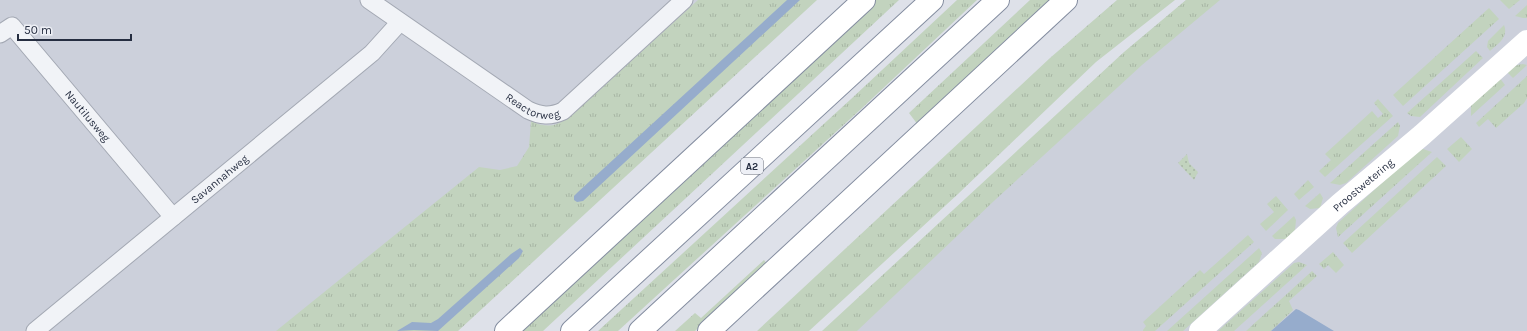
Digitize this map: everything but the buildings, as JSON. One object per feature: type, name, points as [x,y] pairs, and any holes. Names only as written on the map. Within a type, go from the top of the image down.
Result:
[{"type":"main road","points":[[506,331],[864,0]]},
{"type":"main road","name":"A2","points":[[572,331],[932,0]]},
{"type":"main road","points":[[640,331],[998,0]]},
{"type":"main road","points":[[709,331],[1066,0]]},
{"type":"main road","name":"Proostwetering","points":[[1200,331],[1340,204],[1428,130],[1527,42]]},
{"type":"street","name":"Reactorweg","points":[[369,0],[528,110],[536,114],[546,116],[554,115],[563,111],[684,0]]},
{"type":"street","name":"Savannahweg","points":[[35,331],[372,53],[400,22]]},
{"type":"street","name":"Nautilusweg","points":[[0,34],[12,26],[173,217]]},
{"type":"shaded area","points":[[0,0],[714,0],[354,331],[0,331]]},
{"type":"shaded area","points":[[1186,0],[1527,0],[1527,331],[823,331]]},
{"type":"green space","points":[[698,0],[817,0],[458,331],[276,331],[479,167],[500,170],[517,166],[529,147],[531,121],[547,126],[561,122],[571,116]]},
{"type":"green space","points":[[876,0],[899,0],[543,331],[521,331]]},
{"type":"green space","points":[[957,0],[977,0],[860,110],[618,331],[598,331],[851,99]]},
{"type":"green space","points":[[1030,0],[1052,0],[918,125],[909,113]]},
{"type":"green space","points":[[1117,0],[1175,0],[1096,62],[958,194],[809,331],[757,331],[1050,58]]},
{"type":"green space","points":[[1186,0],[1220,0],[1142,65],[995,200],[857,331],[822,331],[1124,52]]},
{"type":"green space","points":[[1500,0],[1520,0],[1509,9]]},
{"type":"green space","points":[[1527,5],[1527,18],[1515,16]]},
{"type":"green space","points":[[1489,8],[1499,19],[1403,106],[1393,95]]},
{"type":"green space","points":[[1504,25],[1504,37],[1490,51],[1487,47],[1488,41]]},
{"type":"green space","points":[[1476,51],[1483,58],[1420,117],[1411,116],[1407,113]]},
{"type":"green space","points":[[1517,65],[1527,65],[1513,78],[1506,71]]},
{"type":"green space","points":[[1527,76],[1527,98],[1524,103],[1496,128],[1488,119],[1479,127],[1476,123]]},
{"type":"green space","points":[[1499,77],[1505,85],[1471,116],[1471,105]]},
{"type":"green space","points":[[1378,99],[1393,116],[1325,177],[1319,171],[1331,160],[1325,154],[1372,111],[1378,118],[1383,114],[1374,103]]},
{"type":"green space","points":[[1398,122],[1400,126],[1398,136],[1346,183],[1340,185],[1330,183]]},
{"type":"green space","points":[[1461,137],[1472,149],[1459,162],[1447,149]]},
{"type":"green space","points":[[1423,149],[1432,152],[1338,237],[1336,228],[1338,223],[1418,150]]},
{"type":"green space","points":[[1187,154],[1189,163],[1198,172],[1194,180],[1178,163]]},
{"type":"green space","points":[[1437,157],[1446,166],[1352,253],[1343,243]]},
{"type":"green space","points":[[1308,180],[1314,187],[1299,200],[1294,194]]},
{"type":"green space","points":[[1320,193],[1323,198],[1320,208],[1310,209],[1305,206]]},
{"type":"green space","points":[[1276,196],[1288,210],[1266,231],[1260,224],[1274,212],[1267,204]]},
{"type":"green space","points":[[1294,216],[1296,220],[1295,230],[1286,239],[1275,239],[1272,236]]},
{"type":"green space","points":[[1248,235],[1254,242],[1155,331],[1143,331],[1146,326],[1143,322],[1200,270],[1204,274]]},
{"type":"green space","points":[[1259,248],[1262,253],[1259,262],[1183,331],[1167,331]]},
{"type":"green space","points":[[1333,252],[1344,265],[1336,273],[1328,265],[1324,269],[1319,264]]},
{"type":"green space","points":[[764,260],[767,264],[695,331],[675,331],[695,313],[701,318]]},
{"type":"green space","points":[[1299,262],[1307,265],[1234,331],[1218,331],[1294,263]]},
{"type":"green space","points":[[1312,271],[1317,276],[1289,301],[1293,310],[1271,331],[1246,331]]},
{"type":"water","points":[[787,0],[800,0],[583,201],[577,202],[574,200],[574,196],[578,192]]},
{"type":"water","points":[[520,248],[523,251],[519,258],[438,331],[397,331],[412,322],[431,323],[438,319],[511,254]]},
{"type":"water","points":[[1296,309],[1299,310],[1334,331],[1271,331]]}]
